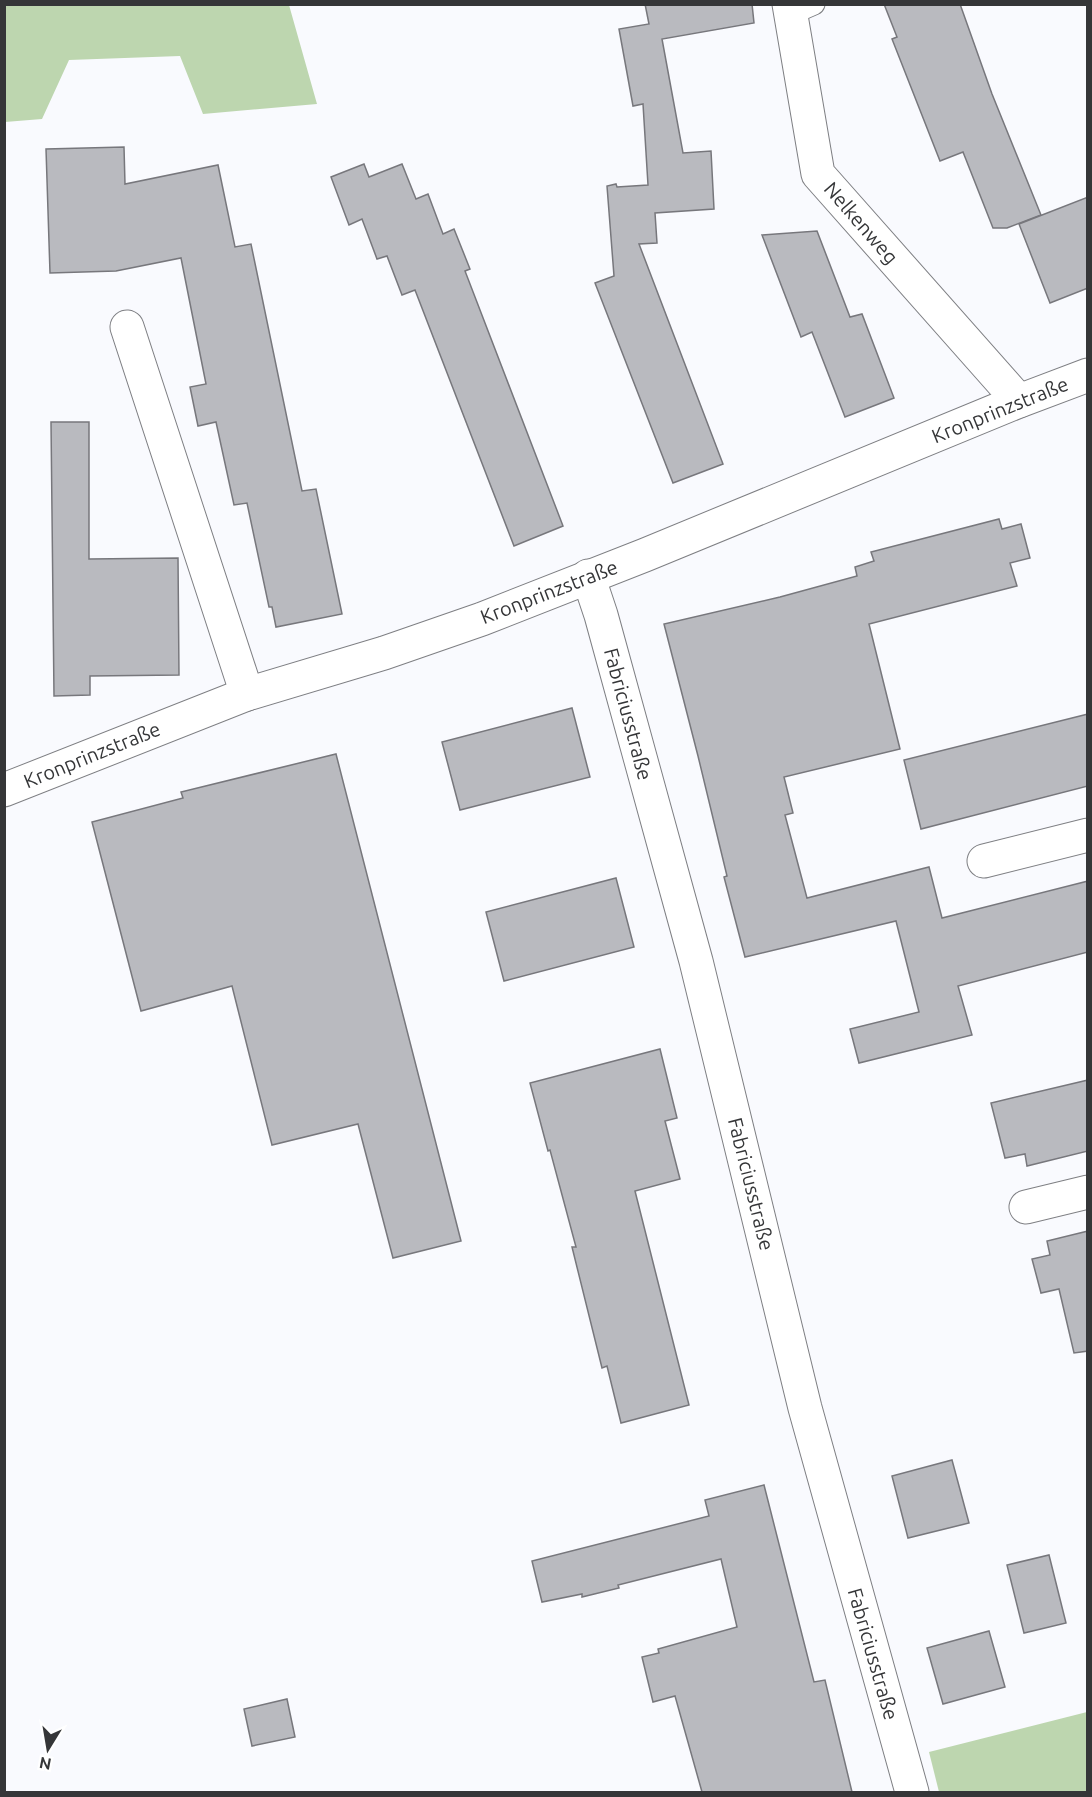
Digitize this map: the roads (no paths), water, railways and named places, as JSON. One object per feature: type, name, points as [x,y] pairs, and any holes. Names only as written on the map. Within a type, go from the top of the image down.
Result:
[{"type":"street","name":"Nelkenweg","points":[[798,8],[818,174],[1019,400]]},
{"type":"street","points":[[127,327],[247,694]]},
{"type":"street","name":"Kronprinzstraße","points":[[4,790],[247,694],[384,653],[482,619],[656,551],[1019,400],[1088,375]]},
{"type":"street","name":"Fabriciusstraße","points":[[588,576],[601,615],[696,961],[805,1408],[912,1792]]},
{"type":"street","points":[[984,861],[1088,835]]},
{"type":"street","points":[[1026,1207],[1088,1192]]}]
